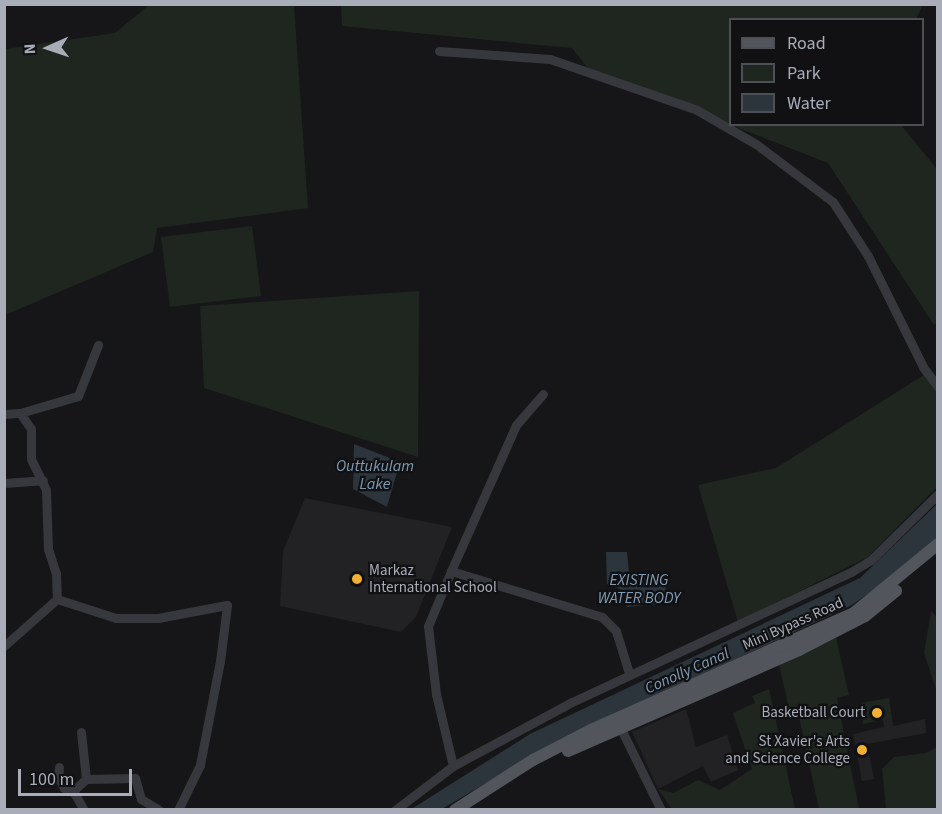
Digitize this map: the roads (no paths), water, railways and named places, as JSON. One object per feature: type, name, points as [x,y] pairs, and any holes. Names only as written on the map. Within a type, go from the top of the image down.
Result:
[{"type":"main road","name":"Mini Bypass Road","points":[[469,810],[619,723],[854,613],[938,544]]},
{"type":"main road","name":"Mini Bypass Road","points":[[455,810],[533,760],[799,651],[865,616],[938,554]]},
{"type":"street","points":[[440,51],[550,59],[697,110],[756,144],[833,202],[868,256],[923,367],[938,387]]},
{"type":"street","points":[[4,414],[20,413],[78,396],[98,345]]},
{"type":"street","points":[[453,766],[436,694],[428,626],[516,425],[543,394]]},
{"type":"street","points":[[20,413],[31,429],[31,459],[43,480],[48,549],[56,573],[57,599]]},
{"type":"street","points":[[4,483],[43,480]]},
{"type":"street","points":[[395,810],[453,766],[629,673],[740,626],[851,572],[871,560],[938,494]]},
{"type":"street","points":[[451,571],[602,617],[616,631],[629,673]]},
{"type":"street","points":[[4,646],[57,599]]},
{"type":"street","points":[[57,599],[116,618],[158,618],[227,605],[220,662],[200,765],[178,810]]},
{"type":"street","points":[[619,723],[661,810]]},
{"type":"street","points":[[81,732],[87,779]]},
{"type":"street","points":[[59,767],[58,777],[64,788],[73,791],[84,810]]},
{"type":"street","points":[[73,791],[87,779],[135,778],[141,799],[159,810]]},
{"type":"water","name":"Outtukulam Lake","points":[[354,444],[400,462],[387,507],[353,489]]},
{"type":"water","name":"Conolly Canal","points":[[937,504],[937,537],[907,566],[852,605],[546,748],[442,809],[410,810],[530,734],[860,578]]},
{"type":"water","name":"EXISTING WATER BODY","points":[[606,552],[627,552],[629,572],[663,572],[668,603],[627,607],[620,589],[607,584]]},
{"type":"place","name":"Markaz International School","points":[[357,579]]},
{"type":"place","name":"Basketball Court","points":[[877,713]]},
{"type":"place","name":"St Xavier's Arts and Science College","points":[[862,750]]}]
